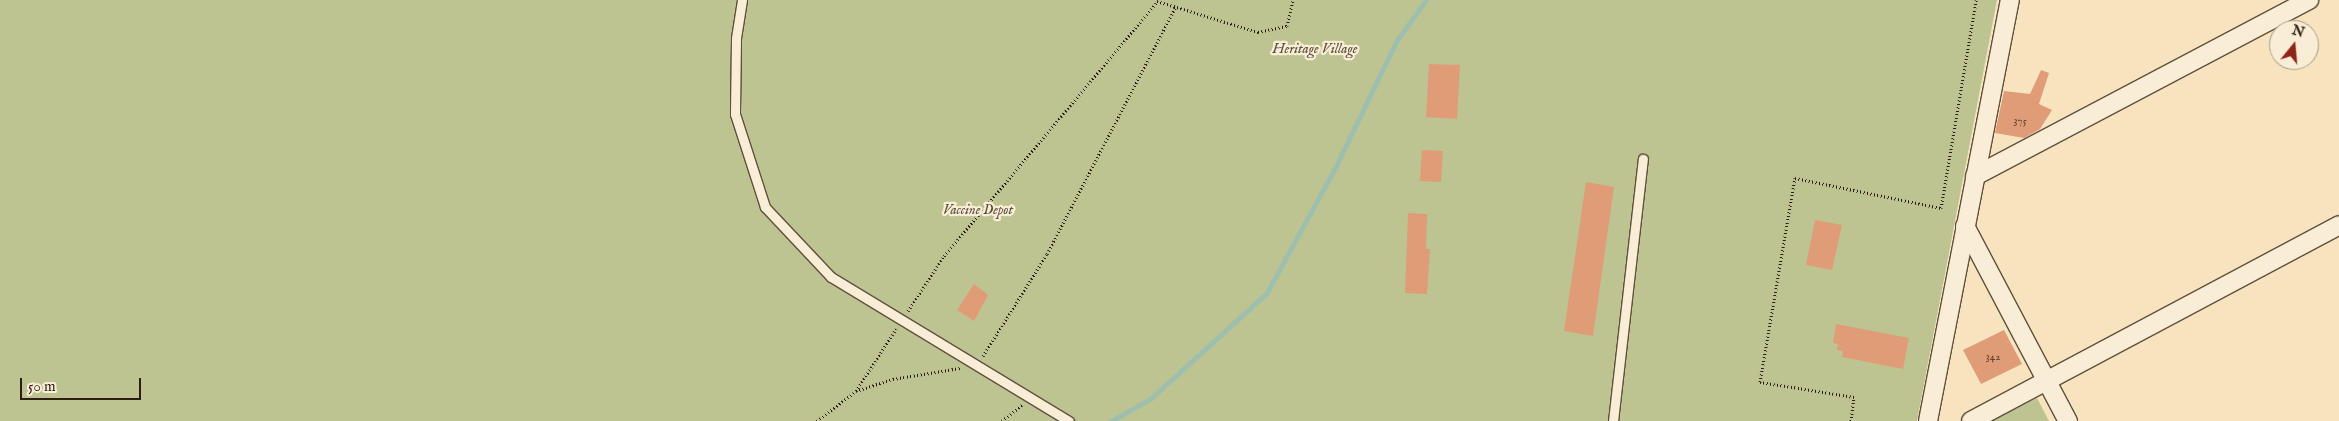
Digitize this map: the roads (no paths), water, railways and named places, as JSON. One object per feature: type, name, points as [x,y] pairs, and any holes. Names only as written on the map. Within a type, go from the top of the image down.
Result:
[{"type":"street","points":[[1928,421],[2010,0]]},
{"type":"street","points":[[1975,176],[2309,0]]},
{"type":"street","points":[[1965,226],[2068,421]]},
{"type":"street","points":[[1971,421],[2339,226]]},
{"type":"lane","points":[[742,0],[736,39],[735,114],[765,207],[831,277],[1069,421]]},
{"type":"lane","points":[[1613,421],[1643,159]]},
{"type":"waterway","points":[[1111,421],[1150,399],[1266,294],[1335,168],[1397,40],[1426,0]]},
{"type":"park label","name":"Heritage Village","points":[[1315,49]]},
{"type":"park label","name":"Vaccine Depot","points":[[978,210]]}]
